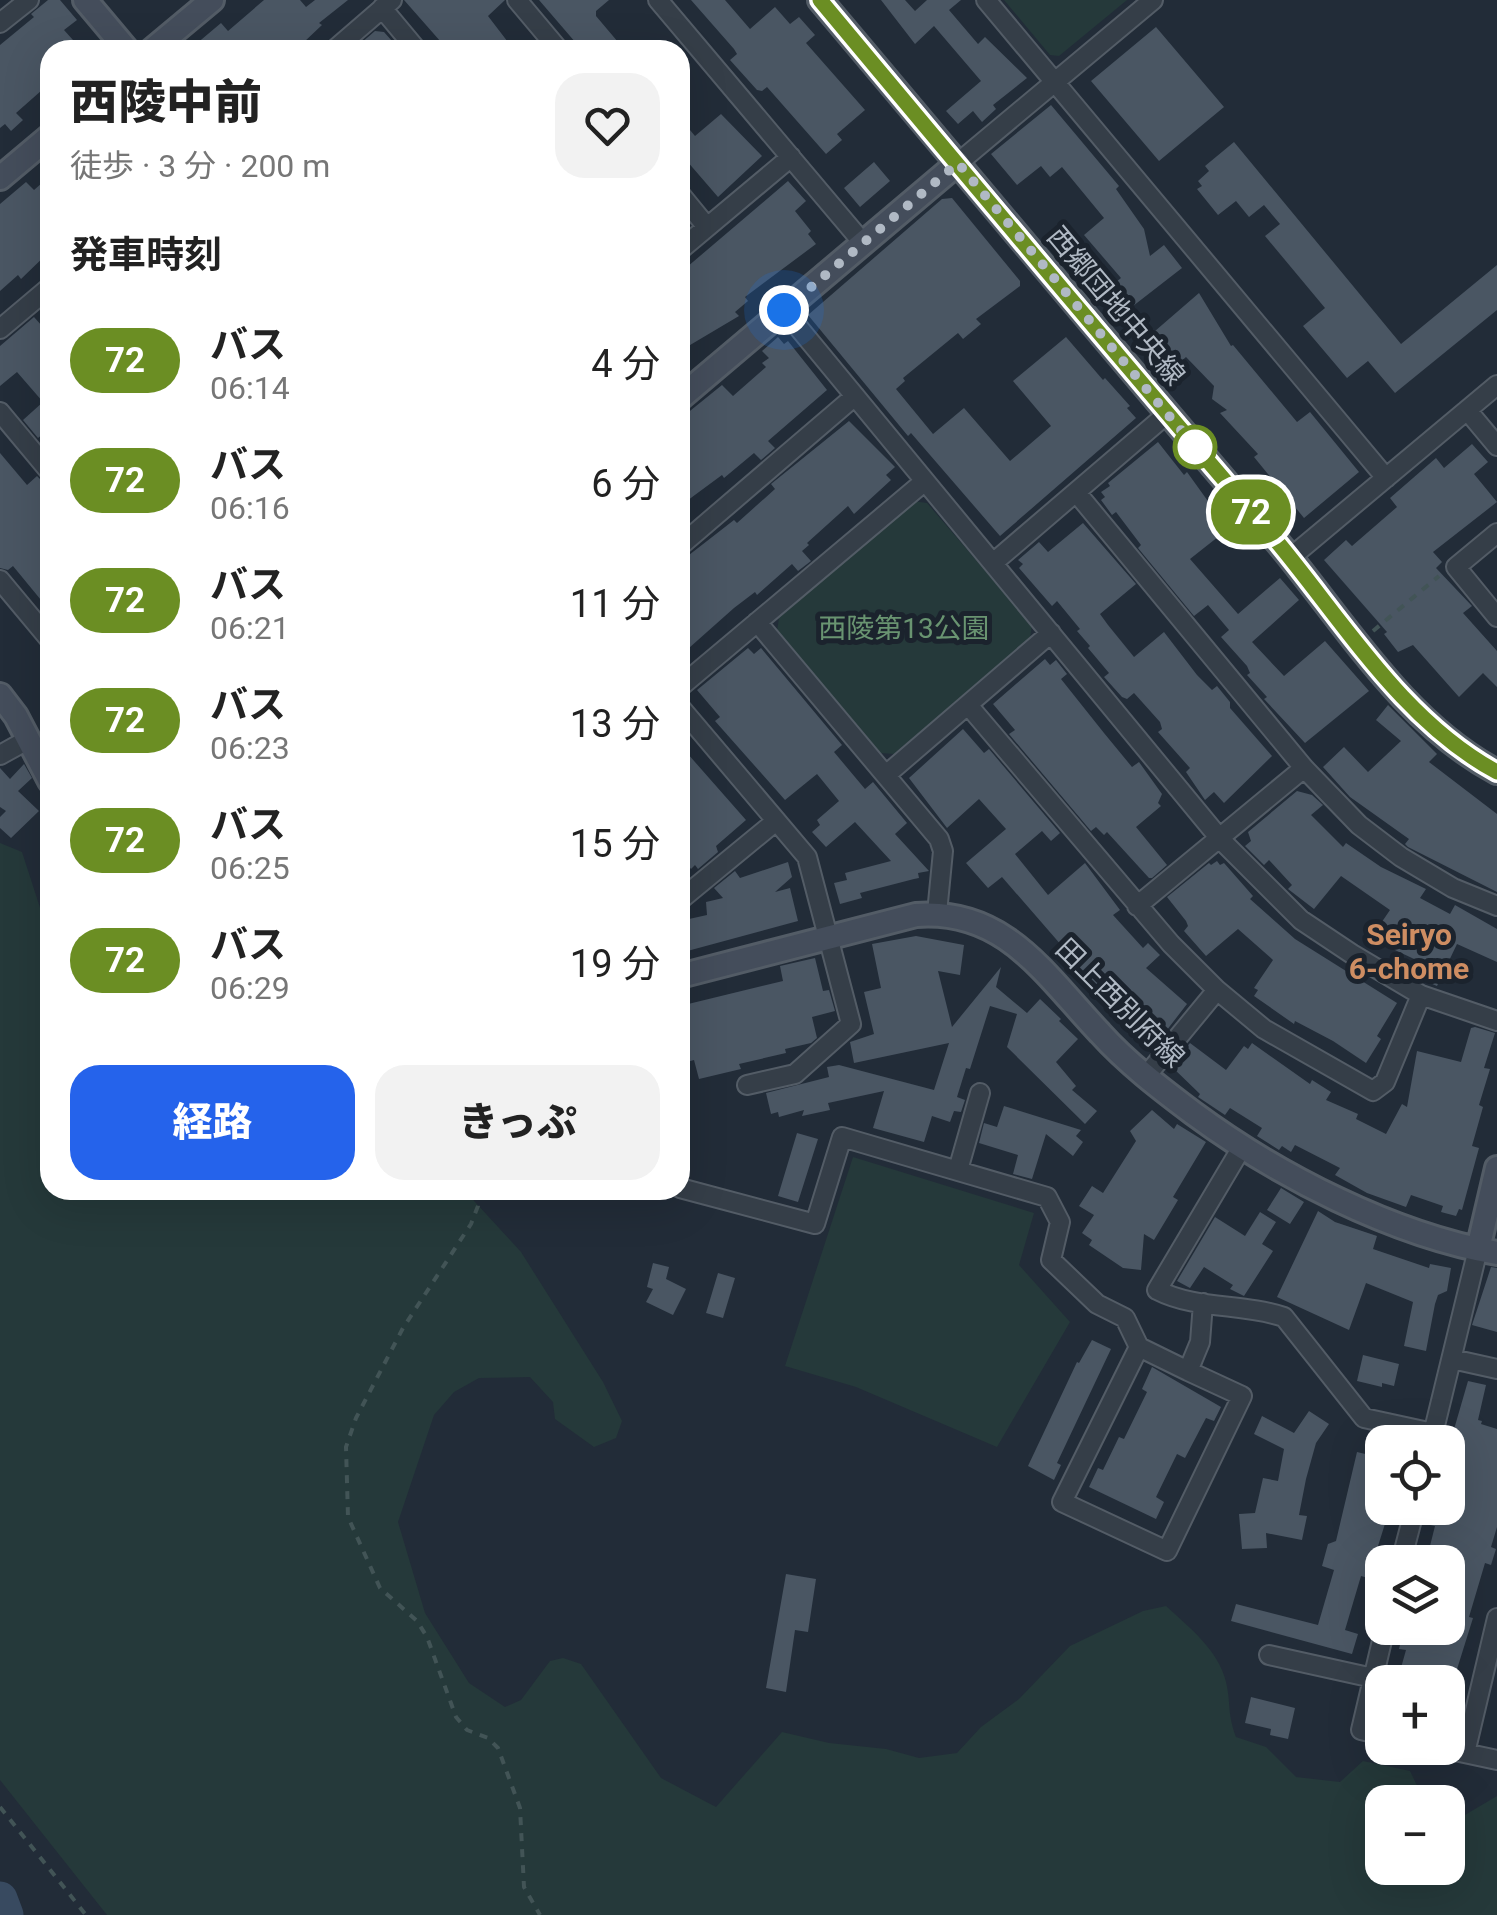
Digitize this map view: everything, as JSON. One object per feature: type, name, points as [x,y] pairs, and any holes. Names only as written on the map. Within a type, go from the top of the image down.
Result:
[{"type":"street","points":[[0,23],[29,0]]},
{"type":"street","points":[[85,0],[119,40]]},
{"type":"street","points":[[164,40],[212,0]]},
{"type":"street","points":[[517,0],[551,40]]},
{"type":"street","points":[[658,0],[864,243]]},
{"type":"street","name":"西郷団地中央線","points":[[820,0],[1421,715],[1497,772]]},
{"type":"street","points":[[986,0],[1386,478]]},
{"type":"street","points":[[690,390],[1153,0]]},
{"type":"street","points":[[346,40],[387,4],[411,40]]},
{"type":"street","points":[[0,178],[40,144]]},
{"type":"street","points":[[690,242],[790,157]]},
{"type":"street","points":[[690,206],[708,227]]},
{"type":"street","points":[[0,329],[40,300]]},
{"type":"street","points":[[784,310],[1220,838],[1301,920],[1421,996],[1497,1021]]},
{"type":"street","points":[[1290,558],[1497,385]]},
{"type":"street","points":[[690,537],[855,396]]},
{"type":"street","points":[[1467,410],[1497,446]]},
{"type":"street","points":[[0,412],[40,460]]},
{"type":"street","points":[[993,564],[1167,414]]},
{"type":"street","points":[[690,678],[925,481]]},
{"type":"street","points":[[1076,492],[1304,768],[1359,826],[1453,888],[1497,906]]},
{"type":"street","points":[[1497,533],[1456,567],[1497,617]]},
{"type":"street","points":[[0,580],[40,628]]},
{"type":"street","points":[[756,622],[939,839],[943,851],[937,913]]},
{"type":"street","points":[[886,775],[1051,634]]},
{"type":"street","points":[[0,695],[40,761]]},
{"type":"street","points":[[968,705],[1138,906],[1217,990],[1264,1028],[1373,1091],[1384,1082],[1421,996]]},
{"type":"street","points":[[690,718],[807,858],[851,1024],[794,1074],[747,1085]]},
{"type":"street","points":[[0,755],[29,739]]},
{"type":"street","points":[[1138,906],[1304,768]]},
{"type":"street","points":[[690,886],[776,821]]},
{"type":"street","name":"田上西別府線","points":[[690,973],[916,915],[937,913],[981,924],[1009,938],[1032,958],[1103,1037],[1146,1076],[1242,1147],[1314,1188],[1396,1223],[1487,1251]]},
{"type":"street","points":[[1146,1076],[1217,990]]},
{"type":"street","points":[[958,1170],[980,1093]]},
{"type":"street","points":[[690,1191],[815,1224],[842,1137],[1047,1196],[1060,1222],[1050,1260],[1097,1304],[1125,1318],[1139,1347],[1242,1396],[1167,1552],[1062,1502],[1139,1347]]},
{"type":"street","points":[[1242,1147],[1157,1290],[1177,1300],[1284,1316],[1364,1418],[1388,1425]]},
{"type":"street","points":[[1435,1425],[1487,1251],[1497,1168]]},
{"type":"street","points":[[1188,1371],[1200,1342],[1203,1303]]},
{"type":"street","points":[[1452,1359],[1497,1369]]},
{"type":"street","points":[[1497,1618],[1465,1753],[1497,1760]]},
{"type":"street","points":[[1269,1654],[1365,1676]]},
{"type":"path","points":[[1359,643],[1446,570],[1456,567]]},
{"type":"path","points":[[477,1200],[471,1224],[403,1328],[356,1418],[346,1447],[348,1517],[380,1588],[416,1621],[427,1637],[456,1717],[467,1730],[488,1738],[498,1748],[520,1808],[524,1887],[540,1915]]},
{"type":"path","points":[[0,1807],[86,1915]]},
{"type":"green space","points":[[1004,0],[1127,0],[1059,56],[1050,55]]},
{"type":"green space","name":"西陵第13公園","points":[[913,501],[927,503],[1032,625],[1030,639],[894,754],[880,753],[777,631],[779,618]]},
{"type":"green space","points":[[0,843],[22,852],[40,908],[40,1200],[473,1200],[521,1252],[603,1382],[622,1421],[616,1438],[594,1447],[555,1419],[553,1402],[530,1377],[479,1378],[454,1392],[434,1415],[398,1522],[425,1613],[469,1683],[505,1707],[521,1700],[550,1661],[563,1658],[581,1664],[661,1778],[716,1807],[782,1732],[919,1758],[957,1753],[981,1727],[1019,1699],[1070,1646],[1143,1611],[1166,1606],[1217,1660],[1226,1682],[1236,1737],[1266,1747],[1296,1777],[1340,1782],[1363,1761],[1365,1765],[1410,1771],[1417,1785],[1365,1785],[1365,1885],[1465,1885],[1465,1815],[1497,1796],[1497,1915],[107,1915],[0,1780]]},
{"type":"green space","points":[[853,1157],[1034,1213],[1019,1265],[1070,1322],[997,1447],[856,1387],[785,1366]]},
{"type":"building","points":[[48,0],[60,0],[77,20],[64,30],[73,40],[40,40],[40,92],[16,113],[23,120],[11,131],[5,124],[0,128],[0,45],[34,17],[31,14]]},
{"type":"building","points":[[264,0],[300,0],[306,7],[315,0],[348,0],[319,23],[322,25],[306,40],[201,40],[221,23],[228,31]]},
{"type":"building","points":[[404,0],[505,0],[488,16],[506,40],[439,40]]},
{"type":"building","points":[[539,0],[609,0],[596,11],[596,16],[616,40],[573,40]]},
{"type":"building","points":[[691,0],[725,0],[750,29],[775,7],[790,24],[799,17],[815,35],[806,43],[865,110],[837,134],[842,140],[826,154],[767,87],[757,90],[730,60],[737,54],[734,49]]},
{"type":"building","points":[[881,0],[905,0],[915,11],[927,0],[961,0],[949,10],[978,44],[985,37],[1027,78],[993,105],[996,109],[982,122],[973,111],[958,124],[946,111],[981,81],[934,26],[915,44]]},
{"type":"building","points":[[1156,27],[1224,107],[1159,161],[1091,81]]},
{"type":"building","points":[[375,31],[384,32],[391,40],[365,40]]},
{"type":"building","points":[[1051,105],[1119,186],[1116,189],[1144,229],[1150,256],[1164,245],[1182,268],[1124,313],[1106,290],[1121,278],[1084,235],[1104,218],[1062,167],[1050,177],[1041,166],[1017,185],[991,154]]},
{"type":"building","points":[[721,114],[762,156],[718,197],[690,165],[690,130],[695,136]]},
{"type":"building","points":[[1234,142],[1401,344],[1497,265],[1497,310],[1395,393],[1368,361],[1347,378],[1303,326],[1325,308],[1265,236],[1280,224],[1264,205],[1249,217],[1236,201],[1218,215],[1197,189],[1202,186],[1198,181],[1209,171],[1205,166]]},
{"type":"building","points":[[874,162],[890,181],[860,207],[844,188]]},
{"type":"building","points":[[788,181],[806,201],[795,211],[816,244],[745,297],[748,301],[735,312],[739,316],[690,345],[690,264]]},
{"type":"building","points":[[26,182],[34,190],[40,185],[40,261],[21,279],[18,275],[0,291],[0,204]]},
{"type":"building","points":[[952,198],[1020,281],[1020,286],[976,319],[981,324],[963,339],[958,333],[903,378],[905,381],[896,389],[933,434],[964,408],[1010,461],[1051,426],[1013,381],[1066,337],[1130,406],[1127,408],[1136,418],[1000,536],[911,433],[908,436],[808,315],[942,199]]},
{"type":"building","points":[[1199,293],[1231,346],[1297,422],[1310,412],[1359,472],[1304,518],[1254,457],[1258,454],[1220,413],[1227,410],[1212,399],[1214,386],[1186,357],[1176,366],[1151,364],[1140,344]]},
{"type":"building","points":[[34,317],[40,324],[40,399],[17,372],[0,386],[0,346]]},
{"type":"building","points":[[778,337],[784,344],[788,341],[827,390],[768,441],[775,448],[761,460],[754,453],[690,499],[690,411],[722,385],[733,396],[766,367],[762,363],[769,358],[762,351]]},
{"type":"building","points":[[40,405],[40,436],[38,438],[23,420]]},
{"type":"building","points":[[849,421],[895,467],[886,475],[891,480],[854,514],[848,506],[807,543],[802,551],[811,561],[798,571],[792,564],[690,647],[690,554],[734,520],[737,523],[775,489],[771,484]]},
{"type":"building","points":[[1158,442],[1184,475],[1187,472],[1228,529],[1190,559],[1238,614],[1280,578],[1299,600],[1252,642],[1284,676],[1325,641],[1369,691],[1305,743],[1264,699],[1267,697],[1247,675],[1247,666],[1221,637],[1229,630],[1208,605],[1194,616],[1138,548],[1141,545],[1116,512],[1112,515],[1101,500],[1105,497],[1101,492],[1110,486],[1108,483]]},
{"type":"building","points":[[1472,444],[1488,462],[1474,474],[1497,502],[1433,552],[1442,562],[1436,568],[1472,606],[1463,613],[1497,651],[1497,687],[1483,673],[1459,697],[1413,645],[1398,652],[1384,634],[1387,632],[1324,560],[1346,540],[1352,546],[1397,507],[1390,498],[1436,458],[1444,468]]},
{"type":"building","points":[[0,453],[27,485],[37,476],[40,479],[40,599],[13,566],[8,570],[0,568]]},
{"type":"building","points":[[1083,523],[1136,584],[1100,614],[1108,625],[1134,657],[1164,632],[1197,675],[1212,690],[1217,686],[1230,702],[1230,708],[1272,756],[1224,803],[1214,792],[1205,800],[1186,772],[1190,768],[1158,732],[1162,729],[1160,722],[1134,693],[1127,699],[1122,697],[1104,677],[1109,673],[1088,648],[1077,631],[1080,629],[1057,601],[1052,606],[1019,568],[1023,564],[1018,560],[1039,542],[1048,552]]},
{"type":"building","points":[[748,648],[754,654],[761,648],[842,745],[834,752],[865,789],[873,782],[907,823],[895,834],[929,871],[918,873],[919,878],[860,893],[862,898],[840,904],[834,883],[847,880],[845,873],[891,861],[855,822],[826,847],[812,832],[820,825],[817,820],[839,801],[817,774],[785,800],[715,721],[720,717],[697,690]]},
{"type":"building","points":[[1045,659],[1050,665],[1056,660],[1067,674],[1061,679],[1132,767],[1139,762],[1162,794],[1158,803],[1161,806],[1136,827],[1167,865],[1152,878],[1107,832],[1104,835],[1096,827],[1091,831],[1009,734],[1015,730],[993,704]]},
{"type":"building","points":[[1388,705],[1437,754],[1429,762],[1497,814],[1497,892],[1408,847],[1405,844],[1409,839],[1350,797],[1323,767],[1344,747],[1368,772],[1401,741],[1376,720]]},
{"type":"building","points":[[963,729],[984,753],[989,749],[1060,833],[1051,841],[1042,831],[1015,854],[1048,895],[1085,863],[1120,910],[1113,915],[1143,948],[1148,943],[1160,955],[1146,968],[1187,1004],[1153,1048],[1098,983],[1087,991],[1070,969],[1075,961],[1002,877],[988,888],[966,863],[1006,829],[979,799],[947,828],[909,778]]},
{"type":"building","points":[[690,756],[746,820],[716,846],[718,852],[698,869],[695,865],[691,869]]},
{"type":"building","points":[[24,764],[32,778],[18,791],[39,811],[11,838],[0,828],[0,817],[6,811],[0,807],[0,768],[10,779]]},
{"type":"building","points":[[1297,791],[1312,795],[1323,805],[1311,815],[1343,847],[1346,843],[1381,867],[1426,889],[1420,898],[1450,914],[1455,905],[1497,929],[1497,962],[1457,944],[1437,986],[1423,980],[1429,966],[1380,943],[1383,938],[1375,932],[1390,910],[1341,876],[1314,909],[1288,889],[1292,885],[1269,860],[1264,865],[1245,846],[1251,841],[1248,832]]},
{"type":"building","points":[[1217,861],[1220,865],[1224,863],[1253,896],[1250,899],[1295,939],[1397,1003],[1366,1063],[1333,1041],[1295,1021],[1294,1024],[1254,996],[1258,990],[1254,988],[1273,960],[1238,929],[1206,956],[1184,931],[1186,921],[1167,897],[1209,863]]},
{"type":"building","points":[[788,862],[792,877],[775,892],[790,888],[798,921],[690,950],[690,919],[707,915],[706,902],[723,898],[714,888],[735,871],[740,878]]},
{"type":"building","points":[[916,936],[964,945],[960,975],[938,971],[952,1027],[1001,967],[996,987],[1027,1013],[1040,999],[1061,1019],[1078,1039],[1056,1062],[1076,1086],[1072,1090],[1097,1111],[1085,1124],[1007,1047],[1017,1014],[990,1006],[957,1097],[965,1100],[961,1112],[954,1111],[950,1122],[932,1116],[924,1142],[873,1128],[884,1091],[828,1103],[830,1110],[802,1116],[804,1110],[779,1117],[778,1112],[771,1114],[766,1093],[829,1077],[827,1067],[839,1065],[934,1090],[949,1043],[854,1063],[850,1042],[874,1034],[864,992],[881,988],[872,944]]},
{"type":"building","points":[[815,958],[823,991],[829,990],[835,1011],[812,1017],[817,1038],[785,1049],[786,1053],[739,1064],[741,1069],[699,1079],[694,1060],[690,1061],[690,1004],[783,981],[780,966]]},
{"type":"building","points":[[1471,1028],[1495,1033],[1484,1068],[1490,1069],[1472,1146],[1479,1148],[1462,1210],[1456,1216],[1441,1212],[1443,1206],[1411,1195],[1406,1207],[1367,1193],[1335,1175],[1340,1168],[1295,1145],[1291,1152],[1282,1146],[1279,1150],[1257,1136],[1262,1128],[1230,1108],[1225,1115],[1198,1097],[1200,1094],[1171,1066],[1190,1043],[1226,1070],[1244,1046],[1248,1049],[1252,1043],[1310,1084],[1312,1080],[1331,1092],[1326,1100],[1358,1114],[1356,1119],[1386,1134],[1402,1104],[1407,1107],[1417,1051],[1461,1062]]},
{"type":"building","points":[[1004,1106],[1081,1130],[1076,1136],[1083,1142],[1073,1156],[1046,1134],[1032,1179],[1013,1174],[1018,1155],[979,1143],[984,1123],[997,1127]]},
{"type":"building","points":[[1152,1110],[1174,1129],[1177,1124],[1206,1142],[1173,1197],[1178,1200],[1154,1240],[1144,1234],[1141,1270],[1123,1268],[1089,1245],[1092,1240],[1082,1233],[1094,1215],[1079,1206],[1092,1186],[1103,1193],[1136,1141],[1130,1131]]},
{"type":"building","points":[[797,1133],[818,1139],[798,1202],[778,1196]]},
{"type":"building","points":[[1281,1188],[1304,1202],[1290,1224],[1267,1210]]},
{"type":"building","points":[[1318,1211],[1335,1222],[1377,1236],[1373,1249],[1429,1268],[1430,1264],[1451,1268],[1447,1291],[1438,1295],[1435,1304],[1426,1351],[1404,1346],[1413,1302],[1366,1283],[1349,1330],[1277,1297]]},
{"type":"building","points":[[1260,1212],[1276,1222],[1262,1244],[1273,1251],[1244,1296],[1204,1267],[1190,1288],[1177,1281],[1215,1217],[1245,1236]]},
{"type":"building","points":[[653,1263],[669,1267],[666,1279],[686,1289],[673,1315],[646,1302],[653,1289],[647,1287]]},
{"type":"building","points":[[1491,1267],[1497,1268],[1497,1332],[1472,1325]]},
{"type":"building","points":[[718,1273],[735,1278],[723,1318],[706,1313]]},
{"type":"building","points":[[1092,1340],[1111,1349],[1057,1463],[1061,1465],[1054,1480],[1028,1466],[1077,1362]]},
{"type":"building","points":[[1363,1355],[1399,1364],[1394,1386],[1357,1381]]},
{"type":"building","points":[[1152,1367],[1221,1407],[1214,1421],[1206,1418],[1185,1458],[1177,1454],[1156,1497],[1164,1502],[1156,1519],[1089,1487],[1098,1468],[1103,1470],[1119,1437],[1124,1439],[1147,1392],[1142,1389]]},
{"type":"building","points":[[1468,1381],[1486,1385],[1478,1420],[1497,1429],[1497,1527],[1491,1547],[1496,1549],[1491,1565],[1485,1563],[1465,1644],[1465,1545],[1430,1545],[1435,1526],[1430,1525],[1465,1525],[1465,1425],[1455,1425]]},
{"type":"building","points":[[1309,1411],[1329,1424],[1316,1443],[1306,1479],[1299,1515],[1307,1516],[1302,1540],[1266,1533],[1267,1548],[1242,1549],[1239,1514],[1255,1513],[1263,1478],[1278,1481],[1284,1449],[1254,1434],[1262,1416],[1294,1433]]},
{"type":"building","points":[[1357,1452],[1365,1454],[1365,1525],[1385,1525],[1378,1545],[1365,1545],[1365,1577],[1361,1576],[1345,1630],[1358,1634],[1352,1654],[1231,1621],[1236,1604],[1318,1625],[1334,1570],[1322,1566],[1328,1544],[1336,1541]]},
{"type":"building","points":[[786,1574],[816,1579],[808,1632],[795,1630],[786,1692],[766,1688]]},
{"type":"building","points":[[1400,1645],[1465,1645],[1458,1665],[1402,1665],[1406,1650],[1399,1649]]},
{"type":"building","points":[[1251,1697],[1295,1708],[1288,1739],[1270,1735],[1271,1729],[1245,1723]]},
{"type":"waterway","points":[[0,1899],[6,1915]]},
{"type":"bus line","name":"72","points":[[820,0],[1397,689],[1451,741],[1497,772]]},
{"type":"district","name":"Seiryo 6-chome","points":[[1409,951]]},
{"type":"route","points":[[784,310],[958,163],[1195,447]]}]
